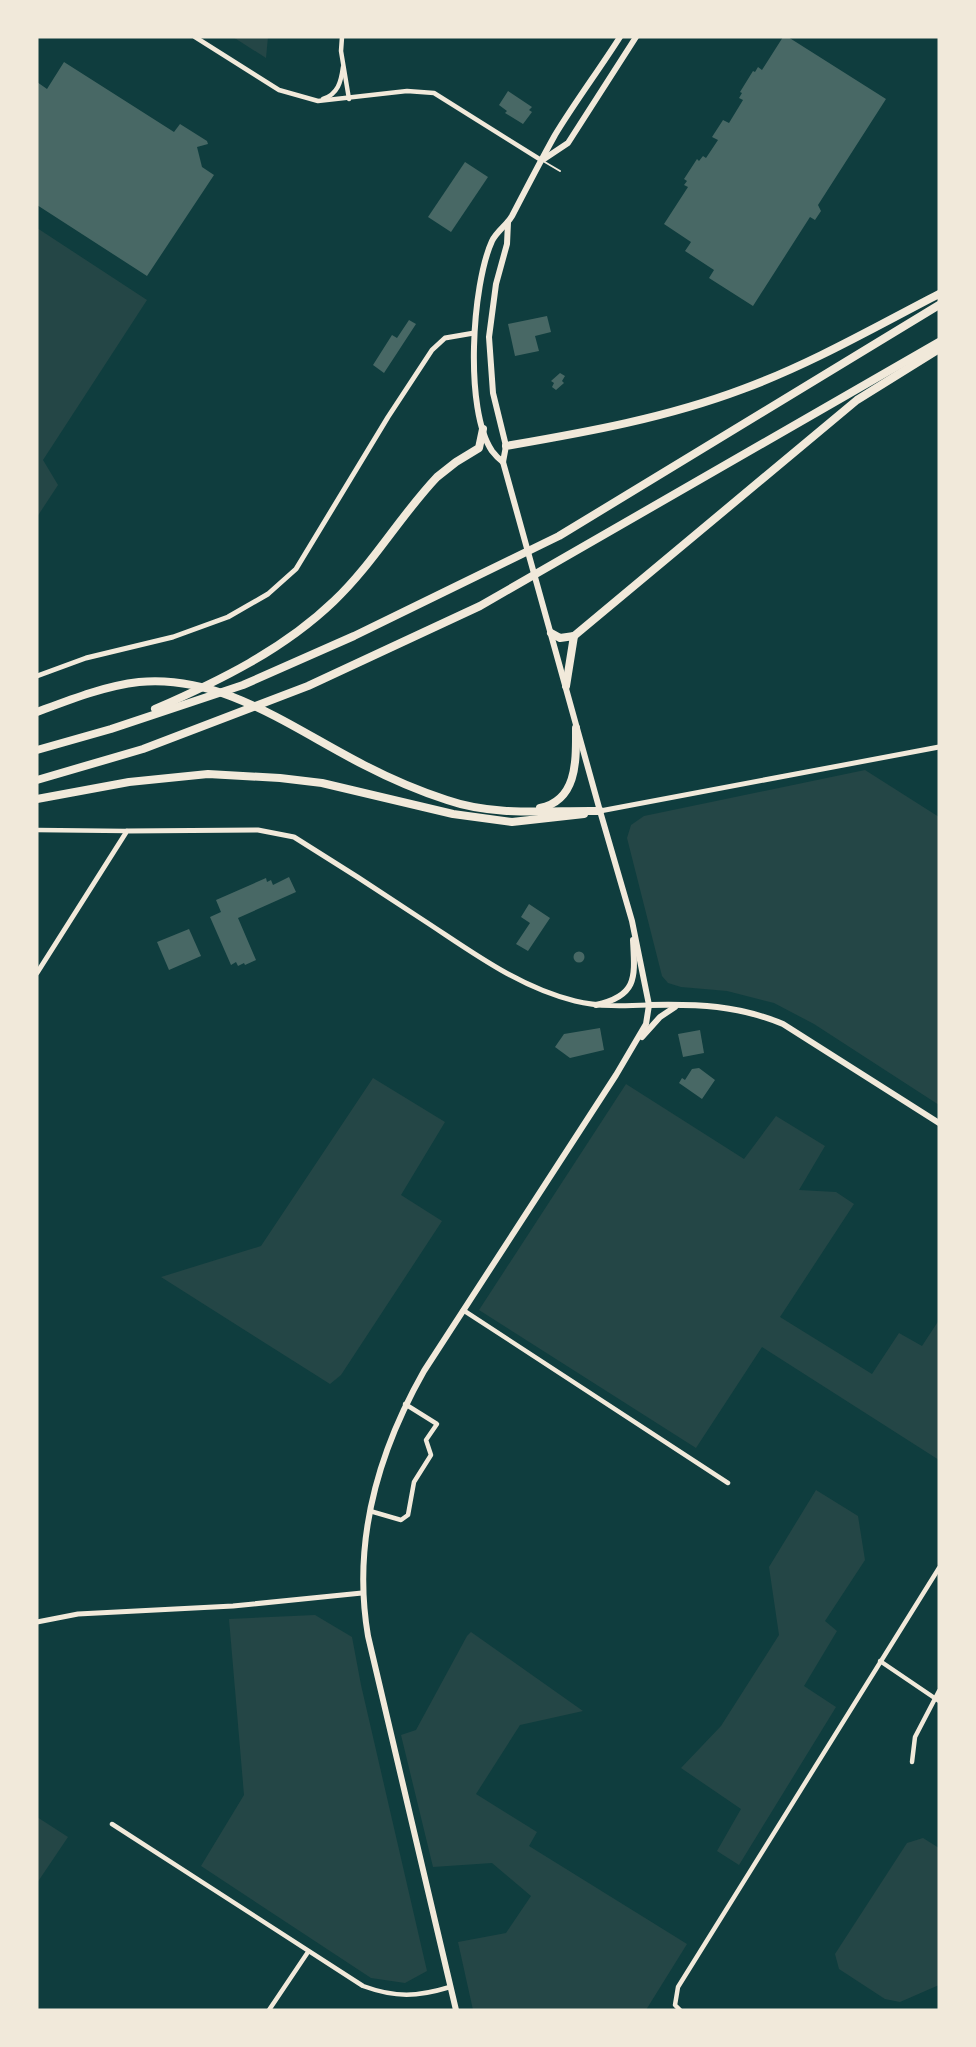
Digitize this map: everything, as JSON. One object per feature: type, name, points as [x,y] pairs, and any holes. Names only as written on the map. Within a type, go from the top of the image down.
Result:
[{"type":"highway","points":[[506,446],[613,428],[701,404],[795,368],[939,294]]},
{"type":"highway","points":[[37,750],[111,729],[243,685],[354,636],[559,536],[939,305]]},
{"type":"highway","points":[[37,780],[143,749],[308,686],[480,606],[939,342]]},
{"type":"highway","points":[[551,633],[560,638],[574,636],[857,400],[939,349]]},
{"type":"highway","points":[[111,729],[239,670],[305,625],[342,592],[437,477],[479,448],[483,429]]},
{"type":"highway","points":[[566,686],[574,636]]},
{"type":"highway","points":[[37,712],[86,694],[138,682],[197,686],[239,698],[365,766],[450,801],[482,809],[600,811]]},
{"type":"highway","points":[[522,811],[544,808],[558,802],[567,791],[573,778],[576,728]]},
{"type":"highway","points":[[37,799],[129,782],[208,774],[322,783],[453,814],[512,822],[564,818],[600,811]]},
{"type":"main road","points":[[503,463],[491,450],[483,429],[474,371],[474,333],[480,283],[493,239],[508,222],[556,135],[620,37]]},
{"type":"main road","points":[[542,160],[568,142],[636,37]]},
{"type":"main road","points":[[456,2010],[368,1636],[362,1593],[370,1511],[383,1460],[405,1404],[634,1046],[646,1024],[649,1005],[632,920],[503,463],[506,446],[493,393],[489,337],[496,284],[507,244],[508,222]]},
{"type":"main road","points":[[596,1005],[622,996],[633,981],[632,920]]},
{"type":"main road","points":[[649,1005],[684,1004],[734,1008],[756,1013],[783,1024],[939,1123]]},
{"type":"main road","points":[[634,1046],[666,1012],[684,1004]]},
{"type":"street","points":[[195,37],[279,90],[294,96],[318,101],[407,91],[434,93],[542,160]]},
{"type":"street","points":[[342,37],[343,66],[349,99]]},
{"type":"street","points":[[318,101],[331,96],[338,88],[343,66]]},
{"type":"street","points":[[37,676],[86,658],[173,637],[228,617],[268,594],[296,569],[432,350],[445,338],[474,333]]},
{"type":"street","points":[[600,811],[939,747]]},
{"type":"street","points":[[37,830],[258,830],[294,837],[478,957],[518,979],[571,1001],[596,1005],[649,1005]]},
{"type":"street","points":[[37,973],[127,831]]},
{"type":"street","points":[[463,1310],[728,1483]]},
{"type":"street","points":[[370,1511],[401,1520],[408,1516],[414,1482],[431,1455],[426,1440],[437,1424],[405,1404]]},
{"type":"street","points":[[680,2010],[675,2005],[678,1987],[939,1568]]},
{"type":"street","points":[[37,1622],[78,1614],[233,1606],[362,1593]]},
{"type":"street","points":[[880,1661],[937,1699]]},
{"type":"street","points":[[912,1762],[915,1737],[939,1691]]},
{"type":"street","points":[[112,1824],[363,1986],[395,1996],[426,1994],[450,1987]]},
{"type":"street","points":[[269,2010],[308,1952]]},
{"type":"lane","points":[[542,160],[560,172]]},
{"type":"shaded area","points":[[233,37],[268,37],[266,58]]},
{"type":"shaded area","points":[[37,228],[147,300],[43,460],[58,485],[37,517]]},
{"type":"shaded area","points":[[865,770],[939,817],[939,1105],[814,1024],[774,1003],[727,991],[681,987],[668,983],[662,976],[627,838],[631,825],[644,816]]},
{"type":"shaded area","points":[[373,1078],[445,1122],[401,1195],[442,1221],[341,1375],[330,1384],[161,1277],[261,1246]]},
{"type":"shaded area","points":[[626,1084],[744,1159],[776,1116],[825,1146],[799,1190],[836,1192],[854,1204],[780,1317],[872,1374],[899,1333],[922,1346],[939,1320],[939,1460],[762,1347],[696,1448],[479,1310]]},
{"type":"shaded area","points":[[816,1490],[858,1516],[865,1560],[825,1621],[837,1631],[804,1686],[836,1707],[739,1865],[717,1851],[741,1809],[681,1768],[721,1726],[779,1635],[769,1567]]},
{"type":"shaded area","points":[[315,1615],[352,1637],[427,1971],[405,1983],[371,1978],[201,1866],[244,1795],[229,1619]]},
{"type":"shaded area","points":[[471,1632],[583,1711],[520,1725],[476,1794],[537,1832],[529,1846],[687,1944],[646,2010],[473,2010],[458,1942],[506,1933],[531,1896],[492,1863],[433,1867],[401,1735],[416,1730]]},
{"type":"shaded area","points":[[37,1817],[68,1837],[37,1883]]},
{"type":"shaded area","points":[[923,1838],[939,1848],[939,1985],[900,2002],[885,1999],[839,1969],[835,1954],[907,1843]]},
{"type":"building","points":[[783,37],[788,37],[886,99],[818,205],[821,211],[815,220],[810,217],[753,306],[709,278],[714,270],[685,251],[691,242],[664,224],[688,187],[684,185],[687,181],[684,179],[697,159],[699,161],[703,156],[706,158],[718,140],[712,137],[723,120],[729,123],[743,100],[739,98],[742,93],[740,92],[753,71],[758,67],[762,70]]},
{"type":"building","points":[[64,62],[174,132],[180,124],[207,141],[208,144],[197,147],[202,167],[214,175],[147,276],[37,205],[37,82],[47,89]]},
{"type":"building","points":[[508,91],[532,107],[529,110],[532,112],[523,124],[505,113],[507,111],[499,105]]},
{"type":"building","points":[[465,162],[488,177],[451,232],[428,217]]},
{"type":"building","points":[[547,316],[551,332],[535,336],[539,351],[515,356],[508,324]]},
{"type":"building","points":[[409,320],[416,324],[384,373],[373,365],[392,335],[397,338]]},
{"type":"building","points":[[560,373],[565,376],[562,381],[564,383],[556,390],[551,381]]},
{"type":"building","points":[[289,877],[296,892],[238,918],[256,960],[245,965],[244,963],[238,966],[236,962],[231,965],[210,917],[221,912],[216,900],[266,878],[267,882],[271,880],[273,885]]},
{"type":"building","points":[[529,904],[550,918],[528,951],[516,944],[530,923],[521,917]]},
{"type":"building","points":[[189,929],[201,956],[169,970],[157,942]]},
{"type":"building","points":[[579,951],[585,957],[579,963],[573,957]]},
{"type":"building","points":[[600,1028],[604,1050],[570,1058],[555,1047],[564,1034]]},
{"type":"building","points":[[700,1030],[704,1053],[683,1057],[678,1034]]},
{"type":"building","points":[[699,1068],[715,1080],[702,1099],[679,1083],[682,1078],[685,1080],[692,1069]]}]
